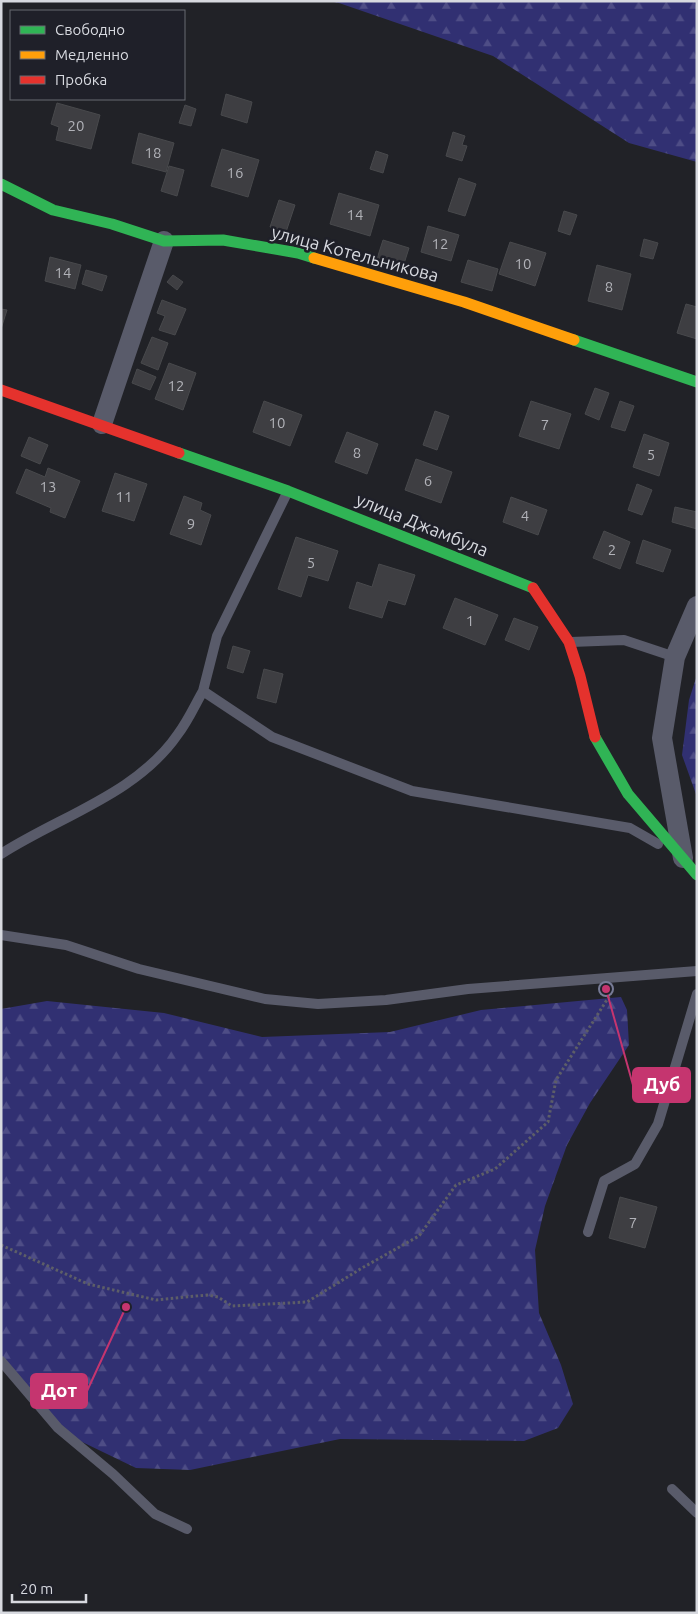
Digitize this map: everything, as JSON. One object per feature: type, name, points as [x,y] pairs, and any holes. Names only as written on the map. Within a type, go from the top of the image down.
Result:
[{"type":"street","name":"улица Котельникова","points":[[1,184],[53,210],[112,224],[164,241],[223,240],[298,253],[464,302],[697,382]]},
{"type":"street","points":[[102,424],[164,241]]},
{"type":"street","name":"улица Джамбула","points":[[1,390],[288,491],[532,587],[569,642],[580,676],[593,733],[628,794],[697,875]]},
{"type":"street","points":[[683,858],[662,738],[675,657],[697,606]]},
{"type":"lane","points":[[1,854],[24,839],[105,798],[152,763],[178,735],[203,691],[217,636],[288,491]]},
{"type":"lane","points":[[569,642],[624,640],[675,657]]},
{"type":"lane","points":[[203,691],[272,737],[412,791],[630,828],[683,858]]},
{"type":"lane","points":[[1,934],[66,945],[139,969],[265,998],[318,1004],[386,1000],[468,989],[697,971]]},
{"type":"lane","points":[[588,1232],[604,1182],[635,1164],[658,1124],[697,994]]},
{"type":"lane","points":[[1,1361],[58,1428],[113,1474],[155,1514],[187,1529]]},
{"type":"lane","points":[[672,1489],[697,1514]]},
{"type":"path","points":[[1,1245],[88,1284],[156,1300],[207,1296],[218,1297],[232,1306],[308,1302],[362,1268],[419,1236],[456,1185],[495,1169],[548,1122],[556,1080],[589,1026],[623,976]]},
{"type":"green space","points":[[329,1],[697,1],[697,162],[629,143],[493,56]]},
{"type":"green space","points":[[697,675],[697,797],[682,755],[689,700]]},
{"type":"green space","points":[[621,997],[627,1010],[629,1045],[590,1103],[567,1145],[545,1206],[535,1250],[539,1313],[561,1365],[573,1404],[558,1428],[524,1441],[340,1439],[190,1470],[136,1468],[76,1439],[1,1368],[1,1009],[47,1001],[164,1013],[262,1037],[390,1032],[481,1010]]},
{"type":"building","points":[[226,94],[252,102],[247,123],[221,115]]},
{"type":"building","points":[[57,103],[100,115],[91,149],[56,140],[59,127],[51,124]]},
{"type":"building","points":[[185,105],[196,109],[191,126],[179,123]]},
{"type":"building","points":[[453,132],[465,136],[462,145],[467,146],[462,161],[446,156]]},
{"type":"building","points":[[139,133],[174,143],[166,172],[132,163]]},
{"type":"building","points":[[222,149],[259,160],[248,197],[211,186]]},
{"type":"building","points":[[376,151],[388,155],[383,173],[370,169]]},
{"type":"building","points":[[169,166],[184,170],[177,196],[161,191]]},
{"type":"building","points":[[459,178],[476,184],[465,216],[448,211]]},
{"type":"building","points":[[339,193],[379,205],[370,236],[330,224]]},
{"type":"building","points":[[279,200],[295,205],[286,232],[270,227]]},
{"type":"building","points":[[564,211],[577,215],[570,235],[558,231]]},
{"type":"building","points":[[428,226],[459,235],[451,261],[421,252]]},
{"type":"building","points":[[644,239],[658,243],[653,259],[640,256]]},
{"type":"building","points":[[383,240],[409,248],[402,270],[376,262]]},
{"type":"building","points":[[510,242],[546,253],[535,286],[499,274]]},
{"type":"building","points":[[50,257],[81,265],[75,289],[45,281]]},
{"type":"building","points":[[468,260],[498,269],[492,291],[461,282]]},
{"type":"building","points":[[597,265],[631,274],[622,310],[588,301]]},
{"type":"building","points":[[86,270],[107,276],[102,291],[82,284]]},
{"type":"building","points":[[173,275],[183,282],[177,290],[167,282]]},
{"type":"building","points":[[162,300],[186,309],[175,335],[159,330],[165,316],[157,313]]},
{"type":"building","points":[[686,304],[697,307],[697,339],[677,333]]},
{"type":"building","points":[[1,309],[7,310],[1,329]]},
{"type":"building","points":[[152,337],[168,343],[158,370],[141,363]]},
{"type":"building","points":[[169,363],[196,373],[183,410],[155,399]]},
{"type":"building","points":[[137,369],[156,377],[150,390],[132,383]]},
{"type":"building","points":[[595,388],[609,393],[599,420],[585,414]]},
{"type":"building","points":[[264,401],[302,415],[290,446],[253,432]]},
{"type":"building","points":[[531,401],[571,414],[559,449],[519,436]]},
{"type":"building","points":[[620,401],[634,406],[625,431],[611,427]]},
{"type":"building","points":[[435,411],[449,416],[437,450],[423,445]]},
{"type":"building","points":[[347,432],[378,444],[367,474],[335,462]]},
{"type":"building","points":[[644,434],[669,443],[659,476],[633,467]]},
{"type":"building","points":[[29,437],[48,445],[40,464],[21,456]]},
{"type":"building","points":[[416,459],[452,472],[441,503],[405,490]]},
{"type":"building","points":[[48,468],[80,481],[65,518],[50,512],[51,508],[16,493],[26,469],[45,477]]},
{"type":"building","points":[[115,473],[147,484],[134,521],[102,511]]},
{"type":"building","points":[[637,484],[652,490],[642,515],[628,510]]},
{"type":"building","points":[[184,496],[202,503],[200,510],[211,515],[201,545],[170,534]]},
{"type":"building","points":[[511,497],[547,510],[538,535],[503,522]]},
{"type":"building","points":[[675,507],[697,512],[697,529],[672,522]]},
{"type":"building","points":[[604,531],[630,542],[620,569],[593,558]]},
{"type":"building","points":[[296,537],[338,551],[328,581],[308,575],[301,597],[278,589]]},
{"type":"building","points":[[643,540],[671,550],[663,572],[636,563]]},
{"type":"building","points":[[379,564],[415,575],[405,605],[388,600],[382,618],[349,608],[357,582],[372,587]]},
{"type":"building","points":[[455,598],[498,615],[485,645],[443,628]]},
{"type":"building","points":[[514,618],[538,627],[529,650],[505,640]]},
{"type":"building","points":[[233,646],[250,651],[243,673],[227,668]]},
{"type":"building","points":[[264,669],[283,674],[276,703],[257,698]]},
{"type":"building","points":[[620,1197],[657,1207],[645,1248],[609,1238]]},
{"type":"traffic: fast","points":[[1,184],[53,210],[112,224],[164,241],[223,240],[298,253],[314,258]]},
{"type":"traffic: fast","points":[[574,340],[697,382]]},
{"type":"traffic: fast","points":[[179,453],[288,491],[533,588]]},
{"type":"traffic: fast","points":[[595,737],[628,794],[697,875]]},
{"type":"traffic: slow","points":[[314,258],[464,302],[574,340]]},
{"type":"traffic: jam","points":[[1,390],[179,453]]},
{"type":"traffic: jam","points":[[533,588],[569,642],[580,676],[595,737]]},
{"type":"place","name":"Дуб","points":[[606,989]]},
{"type":"place","name":"Дот","points":[[126,1307]]}]
